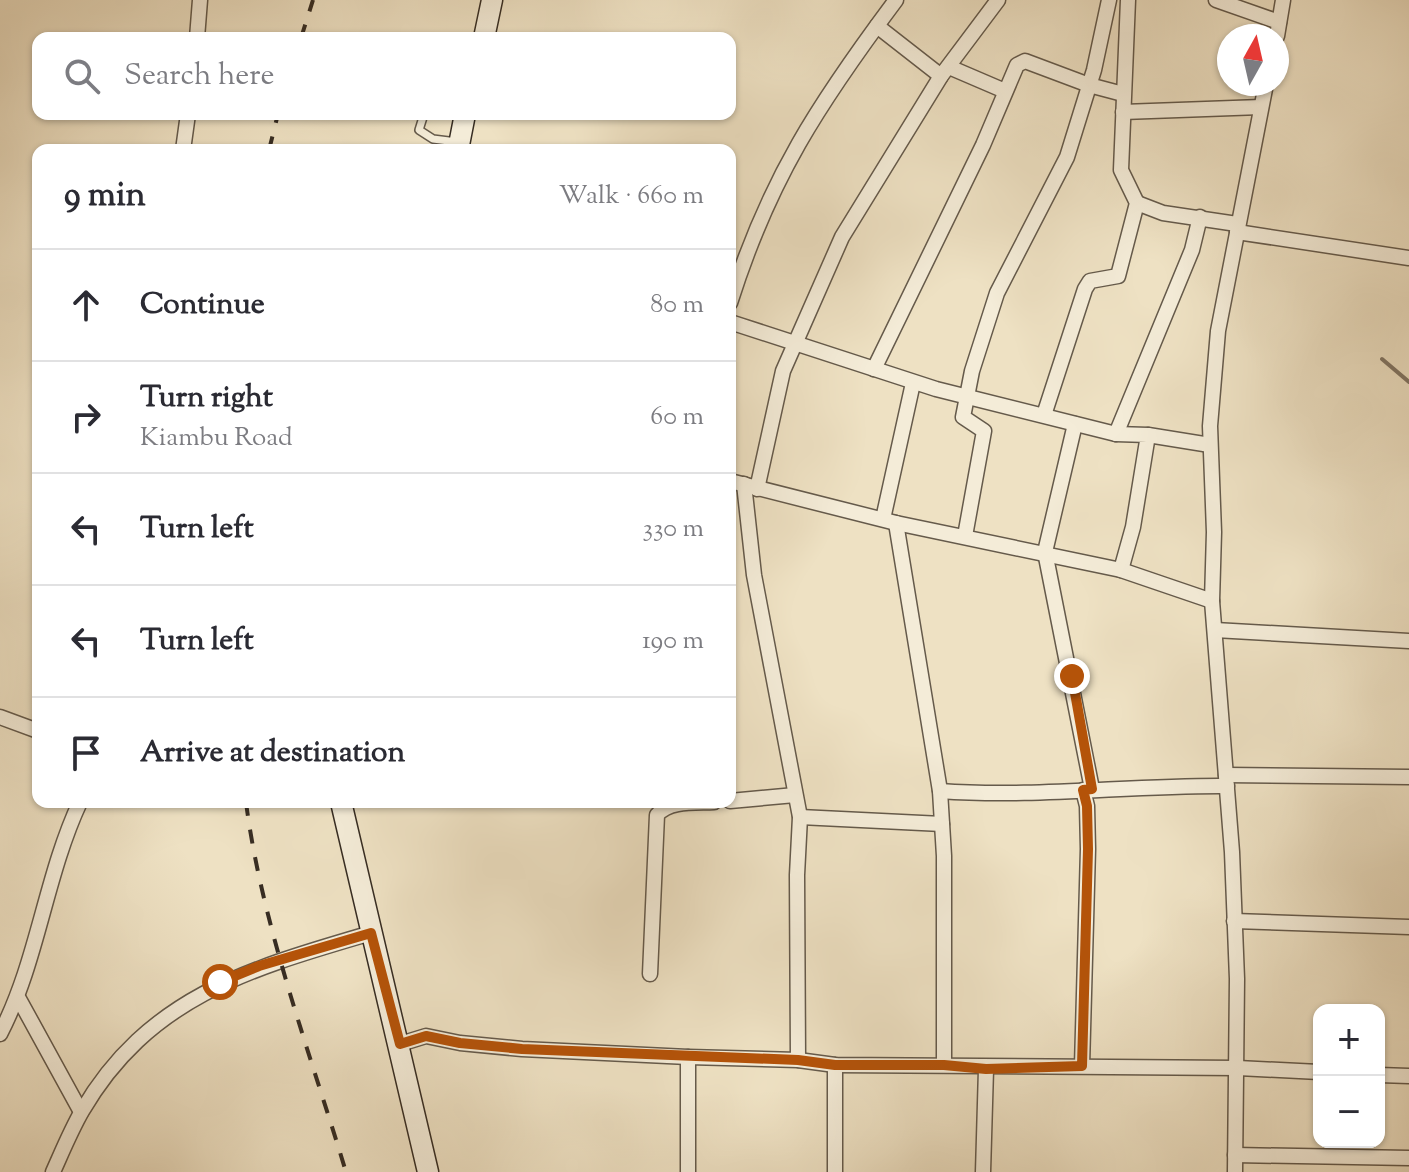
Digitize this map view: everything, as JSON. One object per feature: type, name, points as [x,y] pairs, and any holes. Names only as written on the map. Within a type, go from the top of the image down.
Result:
[{"type":"main road","points":[[485,32],[492,0]]},
{"type":"main road","points":[[459,144],[464,120]]},
{"type":"main road","points":[[342,808],[428,1172]]},
{"type":"street","points":[[197,32],[200,0]]},
{"type":"street","points":[[736,284],[773,187],[832,85],[896,0]]},
{"type":"street","points":[[798,1060],[797,875],[800,817],[754,575],[744,485],[796,344],[862,201],[945,72],[998,0]]},
{"type":"street","points":[[965,536],[984,431],[963,417],[968,396],[997,293],[1056,182],[1089,85],[1109,0]]},
{"type":"street","points":[[1044,415],[1085,289],[1090,281],[1118,276],[1137,203],[1121,170],[1128,0]]},
{"type":"street","points":[[1216,0],[1267,24]]},
{"type":"street","points":[[1279,24],[1283,0]]},
{"type":"street","points":[[877,26],[945,72],[1005,91]]},
{"type":"street","points":[[874,369],[983,145],[1017,65],[1025,61],[1123,94]]},
{"type":"street","points":[[1235,1172],[1238,1068],[1234,921],[1212,601],[1210,445],[1213,366],[1263,96]]},
{"type":"street","points":[[1123,112],[1261,107]]},
{"type":"street","points":[[184,144],[187,120]]},
{"type":"street","points":[[1137,203],[1163,213],[1200,217],[1237,228],[1409,258]]},
{"type":"street","points":[[1116,434],[1192,250],[1200,217]]},
{"type":"street","points":[[736,324],[913,383],[1116,434],[1148,435],[1210,445]]},
{"type":"street","points":[[913,383],[890,521],[940,791],[944,1065]]},
{"type":"street","points":[[1075,424],[1045,552],[1088,790],[1082,1066]]},
{"type":"street","points":[[1121,570],[1133,527],[1148,435]]},
{"type":"street","points":[[744,485],[890,521],[1121,570],[1212,601]]},
{"type":"street","points":[[1215,630],[1409,641]]},
{"type":"street","points":[[0,717],[32,729]]},
{"type":"street","points":[[940,791],[1088,790],[1226,780],[1409,777]]},
{"type":"street","points":[[736,800],[795,795]]},
{"type":"street","points":[[0,1034],[19,999],[54,864],[77,808]]},
{"type":"street","points":[[650,974],[657,815],[663,808]]},
{"type":"street","points":[[800,817],[942,824]]},
{"type":"street","points":[[1234,921],[1409,927]]},
{"type":"street","points":[[53,1172],[81,1112],[135,1044],[200,993],[259,966],[371,933]]},
{"type":"street","points":[[19,999],[81,1112]]},
{"type":"street","points":[[400,1044],[426,1036],[522,1049],[798,1060],[835,1065],[944,1065],[986,1069],[1082,1066],[1238,1068],[1313,1072]]},
{"type":"street","points":[[688,1057],[688,1172]]},
{"type":"street","points":[[835,1065],[835,1172]]},
{"type":"street","points":[[983,1172],[986,1069]]},
{"type":"street","points":[[1385,1075],[1409,1076]]},
{"type":"street","points":[[1235,1155],[1409,1158]]},
{"type":"lane","points":[[422,120],[419,130],[433,139],[452,144]]},
{"type":"waterway","points":[[1382,359],[1409,382]]},
{"type":"railway","points":[[303,32],[313,0]]},
{"type":"railway","points":[[270,144],[276,120]]},
{"type":"railway","points":[[247,808],[275,941],[346,1172]]},
{"type":"route","points":[[220,982],[259,966],[371,933],[400,1044],[426,1036],[522,1049],[798,1060],[835,1065],[944,1065],[986,1069],[1082,1066],[1088,849],[1087,806],[1083,790],[1092,789],[1072,676]]}]
